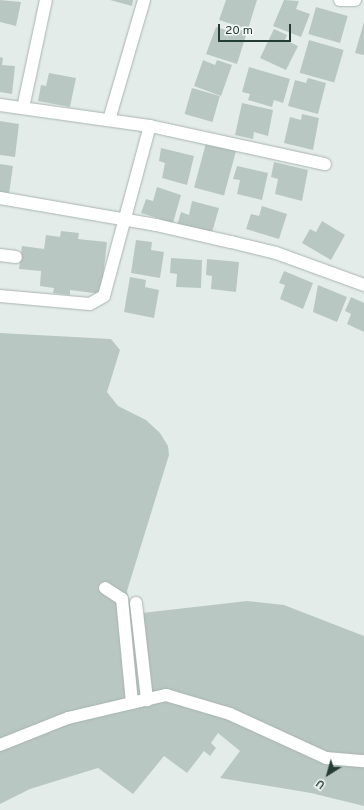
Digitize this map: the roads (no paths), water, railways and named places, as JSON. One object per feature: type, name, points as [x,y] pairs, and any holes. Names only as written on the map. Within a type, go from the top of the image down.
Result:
[{"type":"street","points":[[23,108],[46,0]]},
{"type":"street","points":[[109,120],[144,0]]},
{"type":"street","points":[[340,0],[355,0]]},
{"type":"street","points":[[0,105],[150,126],[325,164]]},
{"type":"street","points":[[0,296],[90,304],[98,301],[104,296],[150,126]]},
{"type":"street","points":[[0,198],[125,219],[276,253],[364,285]]},
{"type":"street","points":[[0,255],[16,257]]},
{"type":"street","points":[[105,588],[122,599],[132,703]]},
{"type":"street","points":[[136,603],[147,700]]},
{"type":"street","points":[[0,745],[68,718],[147,700],[166,694],[230,714],[326,758],[364,761]]}]
